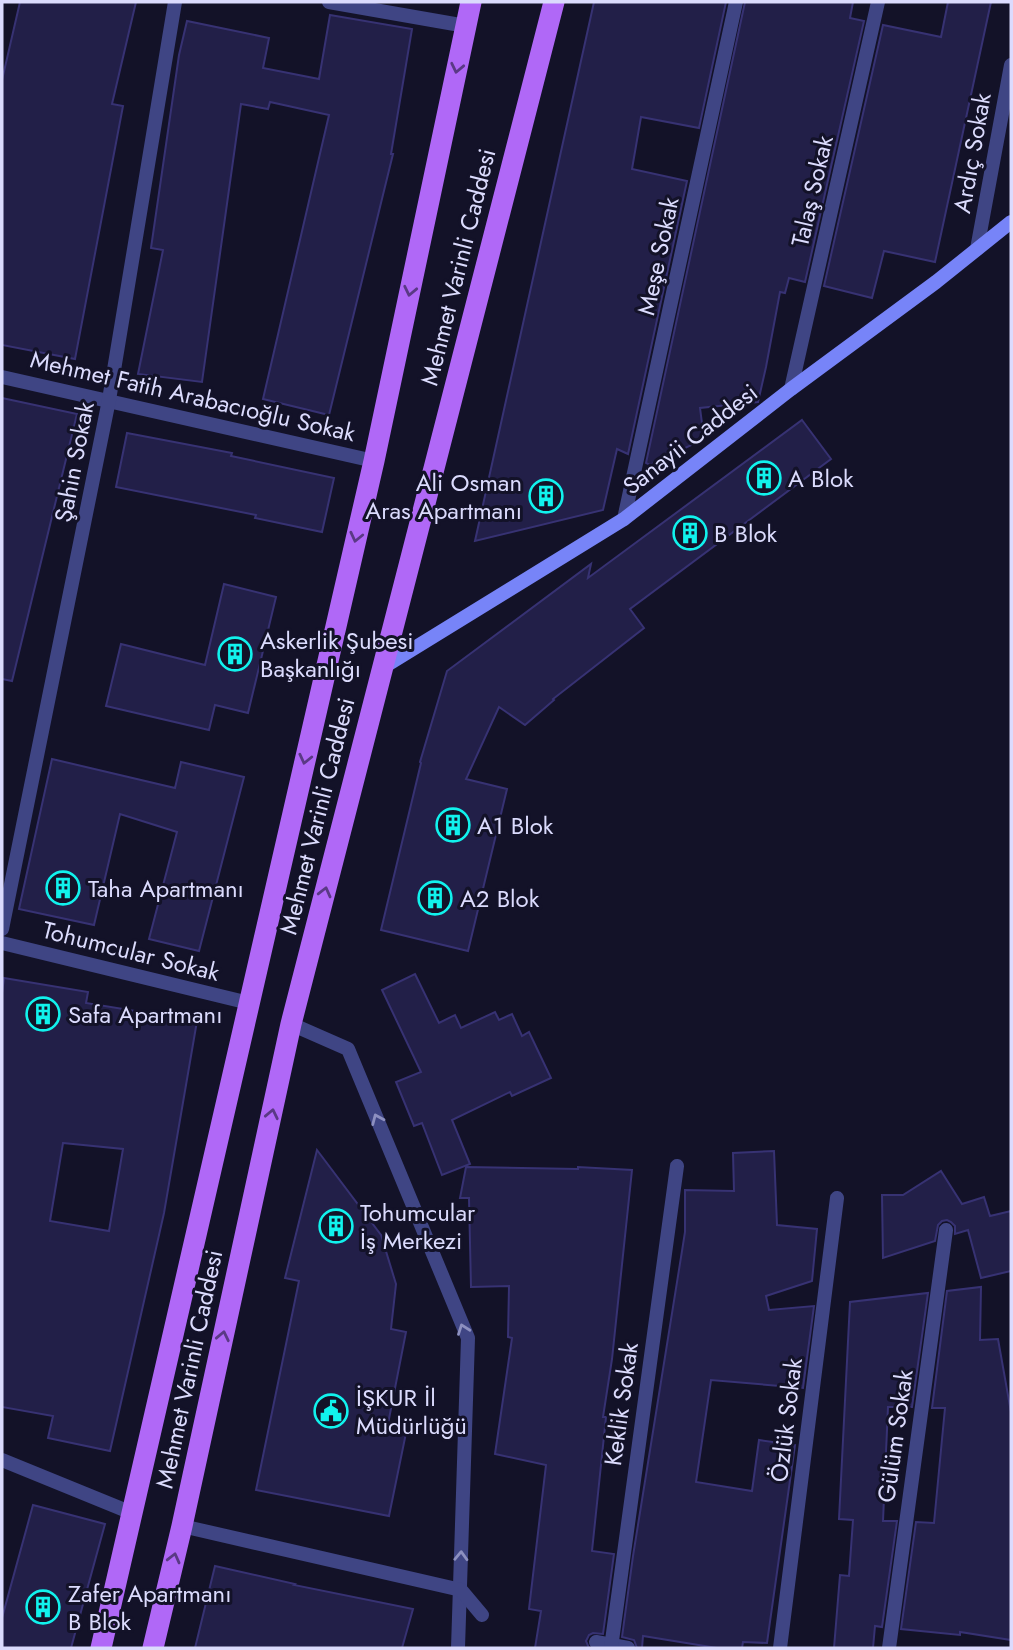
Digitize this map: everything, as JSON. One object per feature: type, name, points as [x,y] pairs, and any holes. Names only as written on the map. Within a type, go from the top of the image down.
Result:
[{"type":"main road","name":"Mehmet Varinli Caddesi","points":[[101,1648],[374,461],[471,2]]},
{"type":"main road","name":"Mehmet Varinli Caddesi","points":[[153,1648],[291,1024],[554,2]]},
{"type":"street","name":"Şahin Sokak","points":[[2,929],[110,400],[175,2]]},
{"type":"street","points":[[329,2],[466,26]]},
{"type":"street","name":"Meşe Sokak","points":[[624,519],[736,2]]},
{"type":"street","name":"Talaş Sokak","points":[[791,389],[878,2]]},
{"type":"street","name":"Ardıç Sokak","points":[[977,248],[1011,65]]},
{"type":"street","name":"Sanayii Caddesi","points":[[382,668],[624,519],[1011,222]]},
{"type":"street","name":"Mehmet Fatih Arabacıoğlu Sokak","points":[[2,377],[374,461]]},
{"type":"street","name":"Tohumcular Sokak","points":[[2,943],[249,1003]]},
{"type":"street","points":[[291,1024],[348,1049],[468,1338],[458,1648]]},
{"type":"street","name":"Keklik Sokak","points":[[606,1645],[677,1166]]},
{"type":"street","name":"Özlük Sokak","points":[[780,1648],[837,1198]]},
{"type":"street","name":"Gülüm Sokak","points":[[889,1648],[946,1230]]},
{"type":"street","points":[[2,1461],[132,1513]]},
{"type":"street","points":[[182,1526],[461,1590],[482,1615]]},
{"type":"street","points":[[606,1645],[628,1648]]},
{"type":"building","points":[[20,2],[136,2],[112,104],[123,106],[75,359],[2,345],[2,80]]},
{"type":"building","points":[[594,2],[726,2],[699,128],[641,117],[632,169],[687,181],[628,454],[617,449],[603,510],[475,541]]},
{"type":"building","points":[[745,2],[853,2],[850,18],[864,21],[805,282],[789,278],[785,293],[780,292],[758,402],[700,408],[704,439],[650,465],[646,463]]},
{"type":"building","points":[[948,2],[991,2],[935,262],[884,251],[872,298],[824,286],[883,25],[941,37]]},
{"type":"building","points":[[330,15],[412,29],[393,154],[329,415],[263,399],[329,115],[270,102],[268,109],[241,104],[202,382],[138,374],[163,250],[151,248],[179,55],[187,21],[269,38],[263,68],[319,79]]},
{"type":"building","points":[[2,398],[77,414],[12,681],[2,679]]},
{"type":"building","points":[[802,420],[831,459],[630,609],[644,628],[553,699],[525,725],[499,707],[466,779],[507,789],[468,951],[381,930],[420,762],[447,671],[591,564],[588,578]]},
{"type":"building","points":[[127,433],[232,453],[231,456],[334,478],[322,532],[255,518],[256,515],[116,487]]},
{"type":"building","name":"Askerlik Şubesi Başkanlığı","points":[[224,584],[276,597],[248,713],[215,705],[209,730],[106,706],[121,644],[205,665]]},
{"type":"building","points":[[52,759],[175,788],[181,762],[244,777],[199,951],[149,939],[177,832],[120,814],[94,925],[19,909]]},
{"type":"building","points":[[415,974],[439,1023],[455,1015],[461,1028],[495,1012],[499,1020],[512,1014],[522,1036],[529,1032],[551,1078],[512,1096],[510,1092],[452,1120],[470,1164],[442,1175],[422,1123],[414,1126],[396,1082],[421,1072],[382,990]]},
{"type":"building","points":[[4,978],[88,992],[86,1003],[197,1021],[164,1213],[110,1451],[48,1438],[53,1416],[2,1407]],"holes":[[[63,1143],[123,1149],[109,1231],[50,1221]]]},
{"type":"building","name":"İŞKUR İl Müdürlüğü","points":[[317,1150],[381,1235],[396,1284],[391,1329],[406,1332],[387,1429],[406,1433],[389,1516],[256,1490],[299,1281],[285,1278]]},
{"type":"building","points":[[774,1151],[777,1225],[817,1229],[812,1281],[766,1296],[769,1310],[814,1306],[803,1388],[711,1380],[696,1482],[752,1491],[759,1440],[795,1445],[767,1643],[743,1642],[742,1648],[717,1648],[643,1636],[642,1648],[637,1648],[634,1640],[622,1637],[685,1232],[685,1190],[734,1191],[733,1153]]},
{"type":"building","points":[[466,1167],[632,1170],[612,1359],[603,1417],[606,1417],[592,1551],[614,1554],[603,1634],[589,1635],[586,1641],[589,1648],[535,1648],[541,1611],[529,1609],[546,1465],[495,1454],[512,1338],[508,1337],[509,1286],[471,1287],[469,1198],[460,1198]]},
{"type":"building","points":[[941,1171],[962,1204],[984,1197],[990,1216],[1011,1211],[1011,1271],[981,1278],[968,1230],[955,1234],[955,1226],[947,1220],[938,1225],[935,1241],[883,1258],[882,1195],[903,1195]]},
{"type":"building","points":[[981,1287],[980,1340],[998,1339],[1011,1412],[1011,1640],[960,1632],[960,1635],[901,1629],[916,1522],[934,1523],[945,1408],[932,1408],[947,1291]]},
{"type":"building","points":[[928,1293],[912,1407],[888,1407],[883,1521],[897,1521],[882,1627],[875,1626],[873,1648],[834,1648],[840,1575],[849,1576],[853,1520],[839,1519],[850,1302]]},
{"type":"building","points":[[33,1505],[105,1524],[71,1648],[2,1648],[2,1618]]},
{"type":"building","points":[[215,1566],[413,1609],[402,1648],[195,1648]]},
{"type":"place","name":"A Blok","points":[[764,478]]},
{"type":"place","name":"Ali Osman Aras Apartmanı","points":[[546,496]]},
{"type":"place","name":"B Blok","points":[[690,533]]},
{"type":"place","name":"Askerlik Şubesi Başkanlığı","points":[[235,654]]},
{"type":"place","name":"A1 Blok","points":[[453,825]]},
{"type":"place","name":"Taha Apartmanı","points":[[63,888]]},
{"type":"place","name":"A2 Blok","points":[[435,898]]},
{"type":"place","name":"Safa Apartmanı","points":[[43,1014]]},
{"type":"place","name":"Tohumcular İş Merkezi","points":[[336,1226]]},
{"type":"place","name":"İŞKUR İl Müdürlüğü","points":[[331,1411]]},
{"type":"place","name":"Zafer Apartmanı B Blok","points":[[43,1607]]}]
